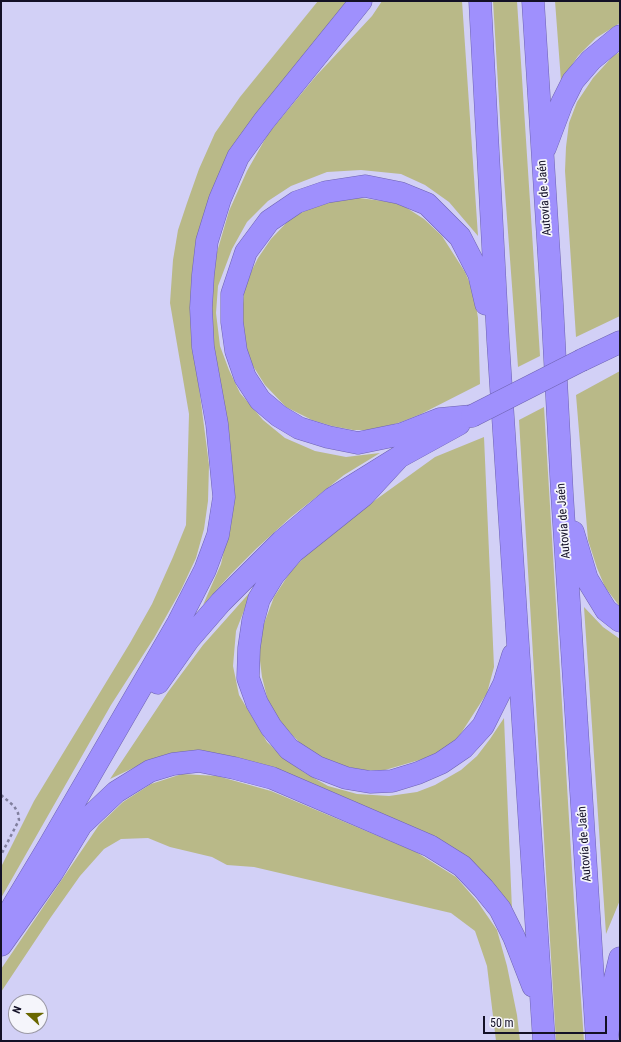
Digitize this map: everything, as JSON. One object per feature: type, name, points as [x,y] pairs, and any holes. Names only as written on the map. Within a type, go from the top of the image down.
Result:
[{"type":"highway","points":[[1,926],[178,623],[205,570],[218,536],[224,497],[217,424],[203,347],[201,308],[207,241],[220,199],[238,157],[268,115],[361,1]]},
{"type":"highway","points":[[480,1],[498,341],[544,1041]]},
{"type":"highway","name":"Autovía de Jaén","points":[[533,1],[562,493],[597,1041]]},
{"type":"highway","points":[[543,154],[562,103],[573,81],[591,60],[620,36]]},
{"type":"highway","points":[[472,416],[440,419],[402,434],[358,443],[328,437],[299,428],[280,416],[260,400],[245,378],[236,352],[232,322],[232,294],[246,252],[269,221],[297,202],[330,190],[365,186],[400,193],[427,204],[460,238],[479,274],[498,341]]},
{"type":"highway","points":[[49,846],[188,639],[221,602],[282,541],[333,498],[399,457],[472,416],[582,360],[617,344]]},
{"type":"highway","points":[[399,457],[362,496],[293,552],[274,576],[259,599],[251,634],[248,678],[257,703],[271,727],[289,749],[317,767],[346,778],[370,782],[392,781],[418,773],[441,763],[463,748],[484,726],[504,684],[517,641]]},
{"type":"highway","points":[[562,493],[587,579],[606,610],[620,620]]},
{"type":"highway","points":[[1,945],[52,873],[81,825],[116,792],[150,771],[173,764],[200,761],[272,778],[430,846],[462,866],[500,909],[514,937],[541,1006]]},
{"type":"highway","points":[[606,1041],[613,987],[620,958]]},
{"type":"path","points":[[1,795],[14,806],[18,813],[19,820],[1,855]]},
{"type":"green space","points":[[318,1],[349,1],[228,158],[195,356],[209,465],[208,501],[204,529],[196,558],[181,590],[154,638],[111,705],[1,898],[1,867],[34,801],[152,604],[186,525],[189,414],[170,303],[173,260],[178,230],[199,169],[215,133],[240,97]]},
{"type":"green space","points":[[382,1],[462,1],[478,236],[449,202],[425,185],[401,174],[361,170],[327,172],[291,186],[268,201],[247,222],[232,249],[218,286],[216,313],[220,346],[240,393],[263,420],[285,438],[315,451],[346,457],[380,453],[344,475],[291,517],[231,574],[203,605],[221,564],[228,533],[211,331],[212,290],[215,259],[229,211],[247,171],[268,134],[316,76],[372,16]]},
{"type":"green space","points":[[493,1],[517,1],[540,356],[518,367],[502,151]]},
{"type":"green space","points":[[555,1],[620,1],[620,23],[596,38],[578,56],[561,81]]},
{"type":"green space","points":[[620,52],[620,316],[576,337],[565,171],[569,123],[577,102],[593,78],[613,56]]},
{"type":"green space","points":[[351,197],[399,203],[424,219],[442,236],[465,272],[474,293],[478,318],[480,384],[421,414],[374,430],[353,430],[332,426],[312,420],[286,407],[265,385],[253,366],[243,345],[242,314],[245,284],[258,258],[271,239],[290,219],[310,208],[329,200]]},
{"type":"green space","points":[[620,371],[620,607],[605,587],[588,540],[576,395]]},
{"type":"green space","points":[[544,407],[584,1041],[556,1041],[519,420]]},
{"type":"green space","points":[[484,437],[494,667],[487,693],[456,741],[433,756],[385,770],[364,770],[342,766],[320,757],[300,743],[280,722],[268,701],[262,677],[259,653],[262,629],[274,597],[291,571],[314,547],[349,519],[435,457]]},
{"type":"green space","points":[[252,590],[236,631],[233,666],[239,695],[267,742],[286,760],[328,786],[357,794],[389,796],[417,792],[435,785],[461,770],[477,756],[504,718],[512,910],[373,811],[150,760],[110,779],[168,692],[203,645]]},
{"type":"green space","points":[[584,607],[603,627],[620,639],[620,900],[606,934]]},
{"type":"green space","points":[[182,774],[217,776],[271,791],[416,852],[456,877],[477,901],[497,930],[507,966],[517,1015],[520,1041],[496,1041],[487,966],[475,931],[451,913],[254,867],[227,865],[212,857],[170,847],[148,838],[121,839],[104,849],[80,876],[1,992],[1,969],[99,825],[123,802],[151,784]]}]
